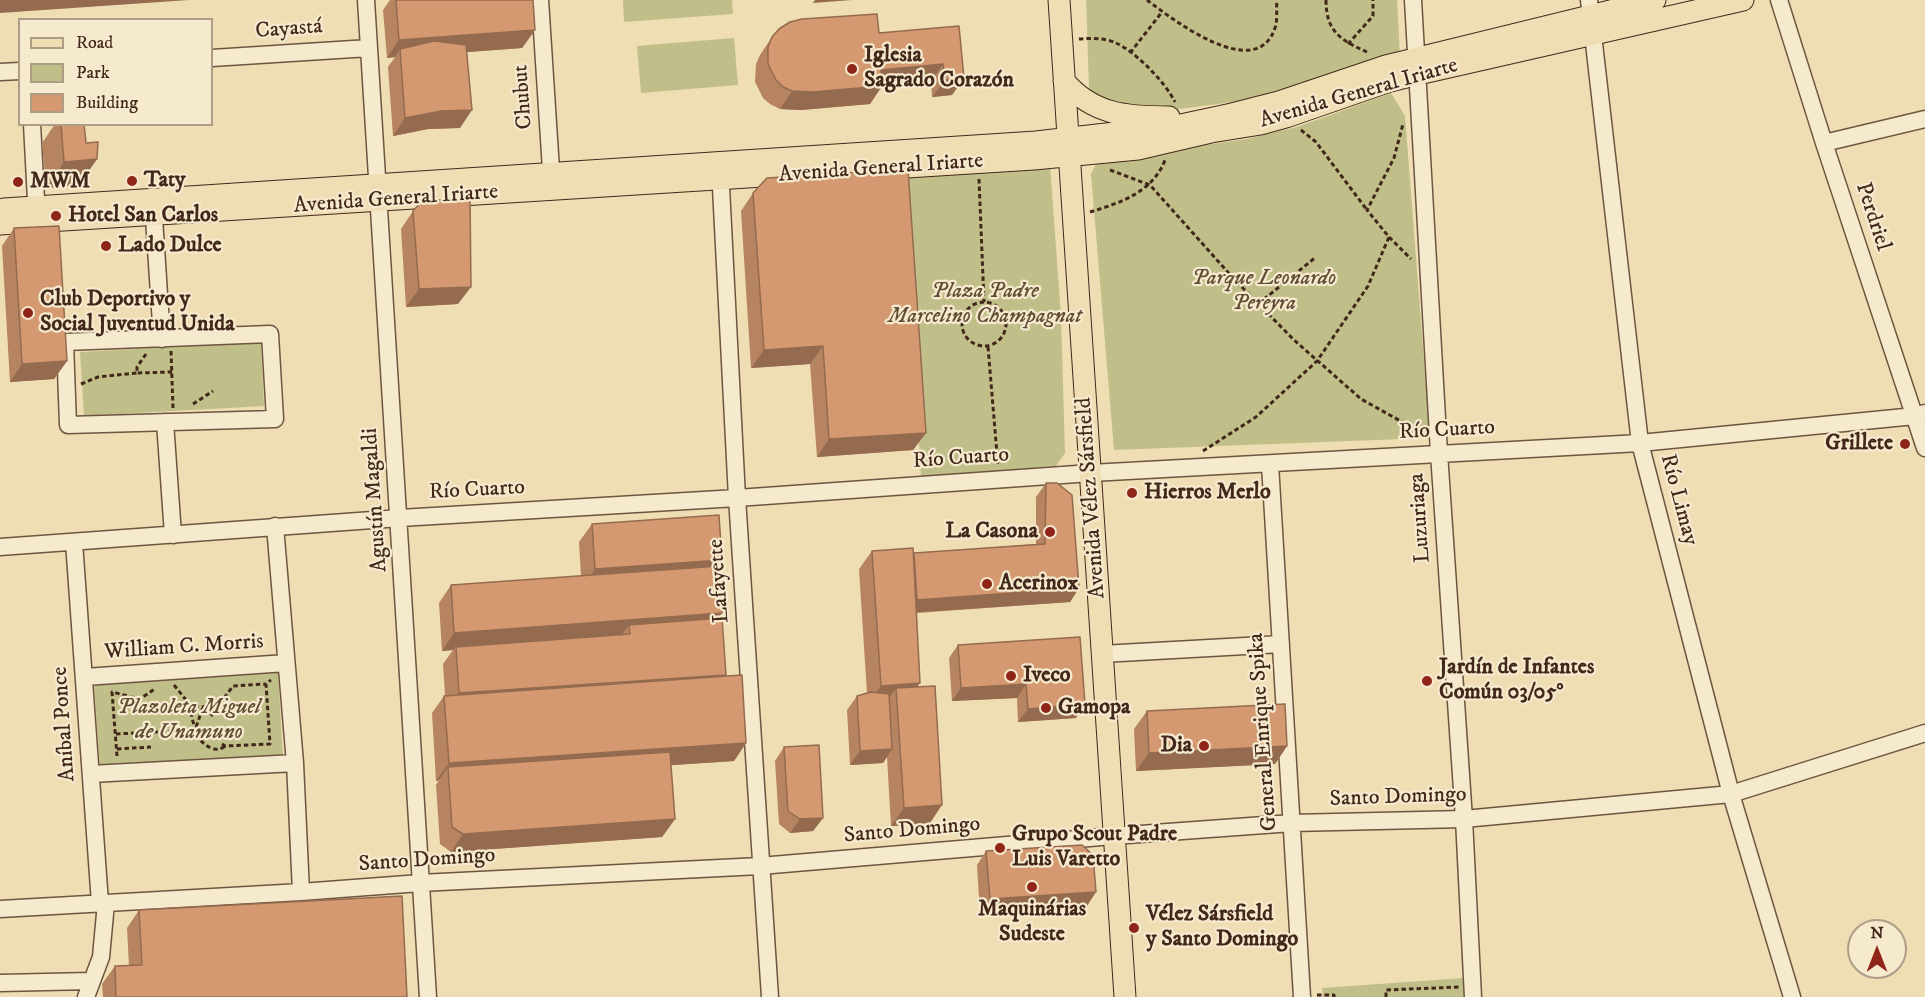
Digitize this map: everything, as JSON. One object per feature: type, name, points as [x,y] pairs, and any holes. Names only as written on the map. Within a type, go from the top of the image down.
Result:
[{"type":"main road","name":"Avenida Vélez Sársfield","points":[[1059,0],[1125,997]]},
{"type":"main road","name":"Avenida General Iriarte","points":[[0,209],[36,214],[1069,147],[1100,153],[1138,149],[1286,117],[1590,16],[1655,0]]},
{"type":"main road","name":"Avenida General Iriarte","points":[[1590,16],[1743,0]]},
{"type":"main road","name":"Avenida General Iriarte","points":[[720,171],[978,163],[1232,114],[1279,102],[1386,66],[1418,75]]},
{"type":"main road","points":[[1064,81],[1078,96],[1098,108],[1128,114],[1176,117],[1232,114]]},
{"type":"main road","name":"Avenida General Iriarte","points":[[0,224],[36,214]]},
{"type":"street","name":"Agustín Magaldi","points":[[366,0],[428,997]]},
{"type":"street","name":"Chubut","points":[[540,0],[551,182]]},
{"type":"street","name":"Luzuriaga","points":[[1413,0],[1473,991]]},
{"type":"street","name":"Perdriel","points":[[1779,0],[1824,143],[1920,415],[1925,448]]},
{"type":"street","name":"Río Limay","points":[[1590,16],[1640,443],[1731,794],[1792,997]]},
{"type":"street","name":"Cayastá","points":[[213,58],[369,48]]},
{"type":"street","points":[[0,72],[18,71]]},
{"type":"street","points":[[1824,143],[1925,119]]},
{"type":"street","points":[[32,126],[36,214]]},
{"type":"street","name":"Lafayette","points":[[720,171],[737,498],[770,997]]},
{"type":"street","points":[[154,207],[162,339]]},
{"type":"street","points":[[270,334],[275,419],[68,425],[67,388],[65,342],[270,334]]},
{"type":"street","name":"Río Cuarto","points":[[0,547],[275,526],[737,498],[1091,473],[1640,443],[1920,415]]},
{"type":"street","points":[[165,422],[173,535]]},
{"type":"street","name":"General Enrique Spika","points":[[1270,464],[1302,997]]},
{"type":"street","points":[[275,526],[295,764],[301,892]]},
{"type":"street","name":"Aníbal Ponce","points":[[74,542],[103,903],[101,957],[88,989]]},
{"type":"street","points":[[1102,654],[1281,644]]},
{"type":"street","name":"William C. Morris","points":[[85,677],[168,675],[286,663]]},
{"type":"street","name":"Santo Domingo","points":[[0,909],[420,883],[760,866],[1113,836],[1292,824],[1464,819],[1731,794],[1925,733]]},
{"type":"street","points":[[91,774],[295,764]]},
{"type":"street","points":[[0,983],[88,989]]},
{"type":"path","points":[[1147,0],[1213,43],[1245,52],[1265,44],[1275,28],[1277,0]]},
{"type":"path","points":[[1326,0],[1326,16],[1331,28],[1348,44],[1384,60],[1386,66]]},
{"type":"path","points":[[1348,44],[1373,16],[1373,0]]},
{"type":"path","points":[[1130,53],[1162,11]]},
{"type":"path","points":[[1062,40],[1089,38],[1116,43],[1159,76],[1175,100],[1176,117]]},
{"type":"path","points":[[1367,210],[1394,158],[1418,75]]},
{"type":"path","points":[[1286,117],[1316,142],[1389,237],[1417,264],[1429,264]]},
{"type":"path","points":[[1074,217],[1119,203],[1150,184],[1159,176],[1165,162],[1169,142]]},
{"type":"path","points":[[1100,153],[1101,167],[1150,184],[1258,304],[1317,361],[1361,399],[1430,438],[1439,453]]},
{"type":"path","points":[[978,163],[984,302]]},
{"type":"path","points":[[1200,452],[1256,417],[1317,361],[1368,286],[1389,237]]},
{"type":"path","points":[[1258,304],[1316,257]]},
{"type":"path","points":[[984,302],[997,306],[1003,312],[1006,320],[1006,330],[1002,338],[996,344],[988,346],[972,344],[966,338],[961,323],[970,306],[984,302]]},
{"type":"path","points":[[1006,320],[1080,315]]},
{"type":"path","points":[[137,374],[137,367],[150,348],[162,339],[171,347],[174,411],[165,422]]},
{"type":"path","points":[[988,346],[998,479]]},
{"type":"path","points":[[67,388],[98,377],[172,372]]},
{"type":"path","points":[[184,405],[196,404],[213,391]]},
{"type":"path","points":[[211,716],[233,686],[266,684],[286,663]]},
{"type":"path","points":[[91,774],[117,756],[112,692],[140,699],[168,675],[190,705],[199,738],[205,745],[220,749],[224,745],[270,744],[266,684]]},
{"type":"path","points":[[190,705],[203,707],[222,701]]},
{"type":"path","points":[[195,730],[203,707]]},
{"type":"path","points":[[115,734],[195,730]]},
{"type":"path","points":[[117,749],[151,747]]},
{"type":"path","points":[[1386,997],[1386,990],[1473,991]]},
{"type":"green space","points":[[623,0],[732,0],[733,14],[624,22]]},
{"type":"green space","points":[[1086,0],[1397,0],[1400,56],[1240,101],[1157,112],[1094,98],[1089,88]]},
{"type":"green space","points":[[734,38],[738,85],[641,93],[637,46]]},
{"type":"green space","name":"Parque Leonardo Pereyra","points":[[1391,93],[1405,116],[1430,438],[1114,450],[1091,174],[1098,160],[1247,139],[1297,127]]},
{"type":"green space","name":"Plaza Padre Marcelino Champagnat","points":[[1050,165],[1061,316],[1065,453],[1056,466],[921,477],[904,175]]},
{"type":"green space","points":[[261,342],[264,406],[84,416],[80,352]]},
{"type":"green space","name":"Plazoleta Miguel de Unamuno","points":[[278,672],[283,757],[100,768],[94,684]]},
{"type":"green space","points":[[1464,978],[1466,997],[1323,997],[1322,988]]},
{"type":"building","points":[[396,0],[533,0],[535,30],[399,40]]},
{"type":"building","name":"Iglesia Sagrado Corazón","points":[[877,14],[879,33],[959,26],[964,78],[945,80],[943,64],[881,70],[882,86],[813,92],[792,91],[783,87],[776,80],[768,64],[768,47],[772,37],[779,29],[790,22],[802,19]]},
{"type":"building","points":[[434,41],[466,45],[472,110],[441,111],[405,118],[400,49]]},
{"type":"building","points":[[61,126],[84,126],[86,143],[98,142],[97,159],[64,162]]},
{"type":"building","points":[[908,169],[926,433],[829,439],[823,346],[764,350],[753,193],[767,178]]},
{"type":"building","points":[[470,198],[471,287],[419,289],[413,211],[422,201]]},
{"type":"building","name":"Club Deportivo y Social Juventud Unida","points":[[59,226],[67,361],[22,364],[14,228]]},
{"type":"building","points":[[1046,483],[1057,483],[1072,495],[1079,588],[917,600],[914,553],[1045,544]]},
{"type":"building","points":[[719,515],[722,560],[595,569],[592,524]]},
{"type":"building","points":[[913,548],[920,683],[881,686],[872,551]]},
{"type":"building","points":[[719,566],[722,613],[454,633],[451,585]]},
{"type":"building","points":[[722,618],[726,675],[459,693],[456,647],[630,634],[629,625]]},
{"type":"building","name":"Iveco","points":[[1080,637],[1085,704],[1028,709],[1026,684],[961,688],[958,645]]},
{"type":"building","points":[[742,675],[746,743],[449,763],[444,696]]},
{"type":"building","points":[[935,686],[942,805],[904,808],[896,688]]},
{"type":"building","points":[[871,692],[889,694],[892,749],[860,751],[857,696]]},
{"type":"building","points":[[1285,704],[1287,746],[1149,753],[1147,711]]},
{"type":"building","points":[[819,745],[823,818],[800,819],[788,811],[784,747]]},
{"type":"building","points":[[670,752],[675,819],[463,834],[452,827],[448,767]]},
{"type":"building","name":"Maquinárias Sudeste","points":[[1082,845],[1093,855],[1096,892],[990,899],[986,851]]},
{"type":"building","points":[[402,896],[407,997],[116,997],[115,966],[142,965],[139,910]]},
{"type":"place","name":"Iglesia Sagrado Corazón","points":[[852,69]]},
{"type":"place","name":"Taty","points":[[132,181]]},
{"type":"place","name":"MWM","points":[[18,182]]},
{"type":"place","name":"Hotel San Carlos","points":[[56,216]]},
{"type":"place","name":"Lado Dulce","points":[[106,246]]},
{"type":"place","name":"Club Deportivo y Social Juventud Unida","points":[[28,313]]},
{"type":"place","name":"Grillete","points":[[1905,444]]},
{"type":"place","name":"Hierros Merlo","points":[[1132,493]]},
{"type":"place","name":"La Casona","points":[[1050,532]]},
{"type":"place","name":"Acerinox","points":[[987,584]]},
{"type":"place","name":"Iveco","points":[[1011,676]]},
{"type":"place","name":"Jardín de Infantes Común 03/05°","points":[[1427,681]]},
{"type":"place","name":"Gamopa","points":[[1046,708]]},
{"type":"place","name":"Dia","points":[[1204,746]]},
{"type":"place","name":"Grupo Scout Padre Luis Varetto","points":[[1000,848]]},
{"type":"place","name":"Maquinárias Sudeste","points":[[1032,887]]},
{"type":"place","name":"Vélez Sársfield y Santo Domingo","points":[[1134,928]]}]
